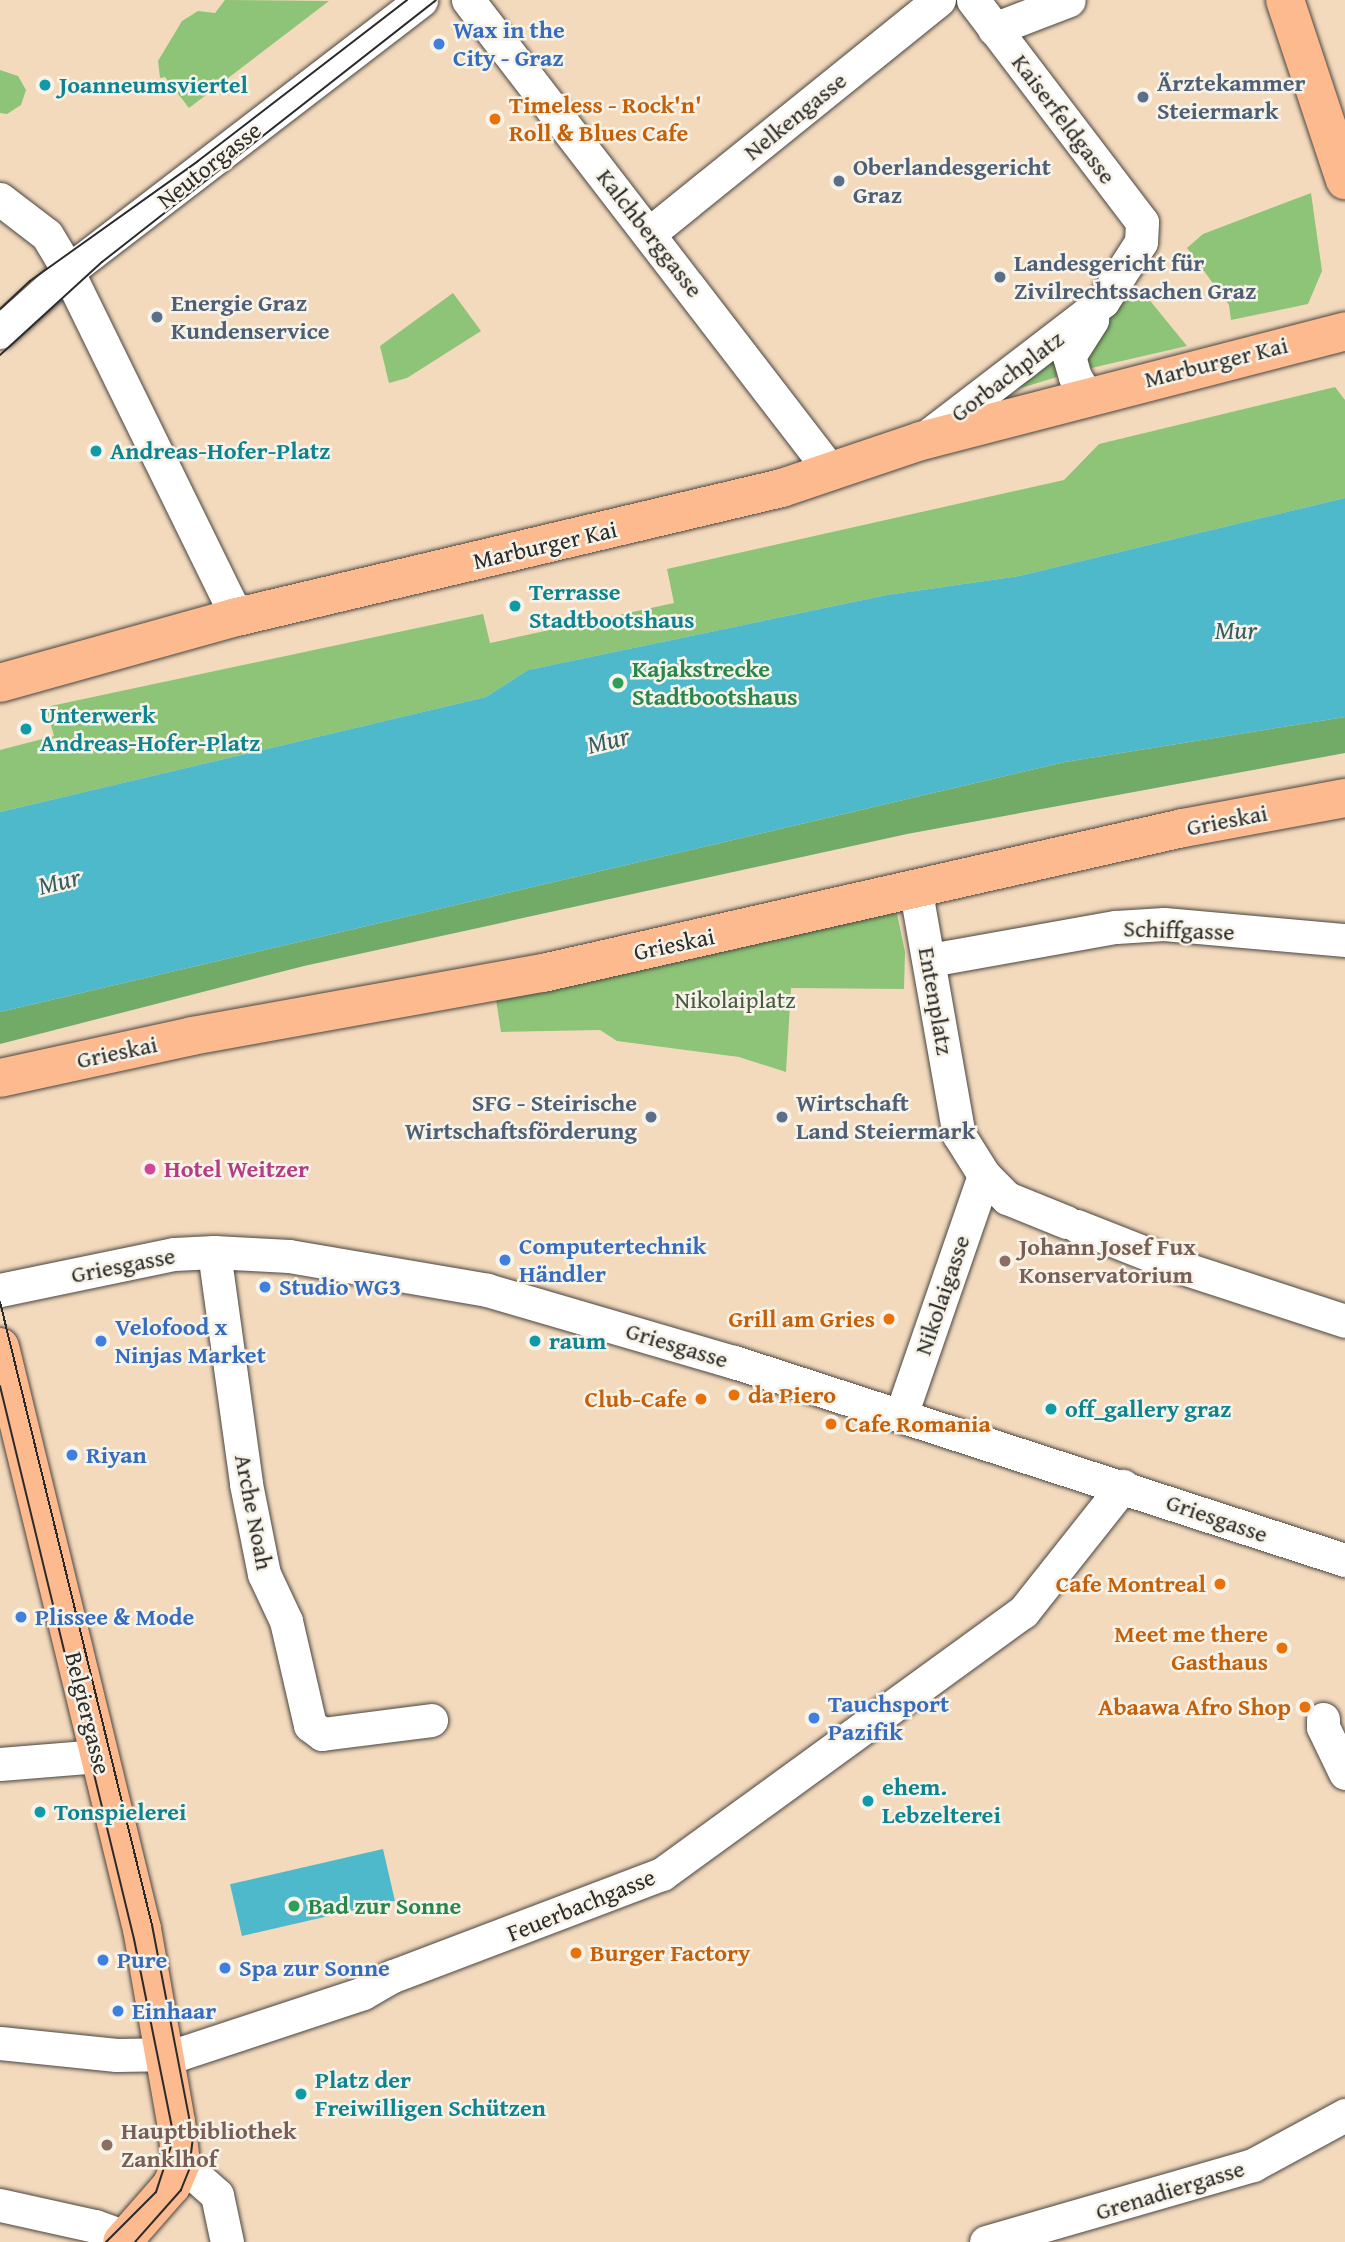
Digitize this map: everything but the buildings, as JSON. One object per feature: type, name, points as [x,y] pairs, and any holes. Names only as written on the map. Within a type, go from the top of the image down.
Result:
[{"type":"main road","points":[[1285,0],[1345,180]]},
{"type":"main road","name":"Marburger Kai","points":[[0,683],[237,617],[782,488],[829,469],[1086,394],[1345,331]]},
{"type":"main road","name":"Grieskai","points":[[0,1078],[192,1036],[543,973],[916,892],[1183,828],[1345,798]]},
{"type":"main road","name":"Belgiergasse","points":[[0,1347],[142,1929],[167,2056],[181,2163]]},
{"type":"main road","points":[[125,2240],[171,2186],[181,2163]]},
{"type":"street","name":"Neutorgasse","points":[[0,332],[68,271],[421,0]]},
{"type":"street","name":"Kalchberggasse","points":[[468,0],[651,232],[829,469]]},
{"type":"street","name":"Nelkengasse","points":[[651,232],[939,0]]},
{"type":"street","name":"Kaiserfeldgasse","points":[[973,0],[1142,222],[1141,242]]},
{"type":"street","points":[[995,29],[1069,0]]},
{"type":"street","points":[[0,199],[47,235],[68,271],[237,617]]},
{"type":"street","name":"Gorbachplatz","points":[[920,441],[1103,301],[1141,242]]},
{"type":"street","points":[[1086,394],[1075,377],[1069,356],[1103,301]]},
{"type":"street","name":"Entenplatz","points":[[916,892],[959,1135],[984,1175],[1007,1198],[1183,1268],[1345,1321]]},
{"type":"street","name":"Schiffgasse","points":[[930,960],[1116,927],[1152,925],[1345,940]]},
{"type":"street","name":"Nikolaigasse","points":[[901,1415],[984,1175]]},
{"type":"street","name":"Griesgasse","points":[[0,1290],[174,1254],[214,1252],[289,1256],[487,1290],[901,1415],[1340,1559]]},
{"type":"street","name":"Arche Noah","points":[[214,1252],[246,1484],[264,1574],[286,1621],[310,1725],[322,1734],[432,1720]]},
{"type":"street","name":"Feuerbachgasse","points":[[0,2043],[167,2056],[363,1993],[393,1976],[662,1874],[1023,1612],[1124,1486]]},
{"type":"street","points":[[1323,1719],[1322,1727],[1345,1773]]},
{"type":"street","points":[[0,1764],[99,1756]]},
{"type":"street","name":"Grenadiergasse","points":[[986,2242],[1254,2165],[1345,2115]]},
{"type":"street","points":[[181,2163],[217,2195],[227,2242]]},
{"type":"street","points":[[0,2205],[95,2225],[125,2240]]},
{"type":"green space","points":[[225,0],[329,1],[189,108],[165,77],[160,78],[158,61],[182,21],[198,11],[215,13]]},
{"type":"green space","points":[[0,70],[18,76],[26,90],[21,105],[7,114],[0,113]]},
{"type":"green space","points":[[1311,193],[1322,271],[1308,304],[1231,320],[1229,305],[1187,248],[1203,234]]},
{"type":"green space","points":[[1138,286],[1187,346],[1087,369],[1086,356],[1131,287]]},
{"type":"green space","points":[[453,293],[481,331],[407,378],[389,383],[380,346]]},
{"type":"green space","points":[[1054,354],[1057,377],[1004,393]]},
{"type":"green space","points":[[1335,387],[1345,400],[1345,498],[1019,576],[887,595],[528,670],[486,697],[0,812],[0,750],[54,736],[46,707],[483,614],[490,643],[674,603],[667,569],[1064,480],[1099,444]]},
{"type":"green space","points":[[1345,717],[1345,753],[907,834],[304,966],[0,1044],[0,1012],[1065,762]]},
{"type":"green space","name":"Nikolaiplatz","points":[[896,909],[905,952],[904,989],[791,988],[786,1072],[739,1057],[617,1041],[600,1030],[501,1032],[495,993]]},
{"type":"water","name":"Mur","points":[[1345,498],[1345,717],[1065,762],[0,1012],[0,812],[486,697],[528,670],[887,595],[1019,576]]},
{"type":"water","points":[[383,1849],[395,1901],[242,1936],[230,1884]]},
{"type":"tram line","points":[[0,309],[30,281],[198,161],[407,0]]},
{"type":"tram line","points":[[0,355],[102,262],[436,0]]},
{"type":"tram line","points":[[0,1302],[152,1925],[193,2137],[189,2170],[181,2190],[135,2242]]},
{"type":"tram line","points":[[0,1386],[134,1939],[174,2137],[156,2192],[106,2242]]},
{"type":"place","name":"Wax in the City - Graz","points":[[439,44]]},
{"type":"place","name":"Joanneumsviertel","points":[[45,85]]},
{"type":"place","name":"Ärztekammer Steiermark","points":[[1143,97]]},
{"type":"place","name":"Timeless - Rock'n' Roll & Blues Cafe","points":[[495,119]]},
{"type":"place","name":"Oberlandesgericht Graz","points":[[839,181]]},
{"type":"place","name":"Landesgericht für Zivilrechtssachen Graz","points":[[1000,277]]},
{"type":"place","name":"Energie Graz Kundenservice","points":[[157,317]]},
{"type":"place","name":"Andreas-Hofer-Platz","points":[[96,451]]},
{"type":"place","name":"Terrasse Stadtbootshaus","points":[[515,606]]},
{"type":"place","name":"Kajakstrecke Stadtbootshaus","points":[[618,683]]},
{"type":"place","name":"Unterwerk Andreas-Hofer-Platz","points":[[26,729]]},
{"type":"place","name":"SFG - Steirische Wirtschaftsförderung","points":[[651,1117]]},
{"type":"place","name":"Wirtschaft Land Steiermark","points":[[782,1117]]},
{"type":"place","name":"Hotel Weitzer","points":[[150,1169]]},
{"type":"place","name":"Computertechnik Händler","points":[[505,1260]]},
{"type":"place","name":"Johann Josef Fux Konservatorium","points":[[1005,1261]]},
{"type":"place","name":"Studio WG3","points":[[265,1287]]},
{"type":"place","name":"Grill am Gries","points":[[889,1319]]},
{"type":"place","name":"Velofood x Ninjas Market","points":[[101,1341]]},
{"type":"place","name":"raum","points":[[535,1341]]},
{"type":"place","name":"da Piero","points":[[734,1395]]},
{"type":"place","name":"Club-Cafe","points":[[701,1399]]},
{"type":"place","name":"off_gallery graz","points":[[1051,1409]]},
{"type":"place","name":"Cafe Romania","points":[[831,1424]]},
{"type":"place","name":"Riyan","points":[[72,1455]]},
{"type":"place","name":"Cafe Montreal","points":[[1220,1584]]},
{"type":"place","name":"Plissee & Mode","points":[[21,1617]]},
{"type":"place","name":"Meet me there Gasthaus","points":[[1282,1648]]},
{"type":"place","name":"Abaawa Afro Shop","points":[[1305,1707]]},
{"type":"place","name":"Tauchsport Pazifik","points":[[814,1718]]},
{"type":"place","name":"ehem. Lebzelterei","points":[[868,1801]]},
{"type":"place","name":"Tonspielerei","points":[[40,1812]]},
{"type":"place","name":"Bad zur Sonne","points":[[294,1906]]},
{"type":"place","name":"Burger Factory","points":[[576,1953]]},
{"type":"place","name":"Pure","points":[[103,1960]]},
{"type":"place","name":"Spa zur Sonne","points":[[225,1968]]},
{"type":"place","name":"Einhaar","points":[[118,2011]]},
{"type":"place","name":"Platz der Freiwilligen Schützen","points":[[301,2094]]},
{"type":"place","name":"Hauptbibliothek Zanklhof","points":[[107,2145]]}]
